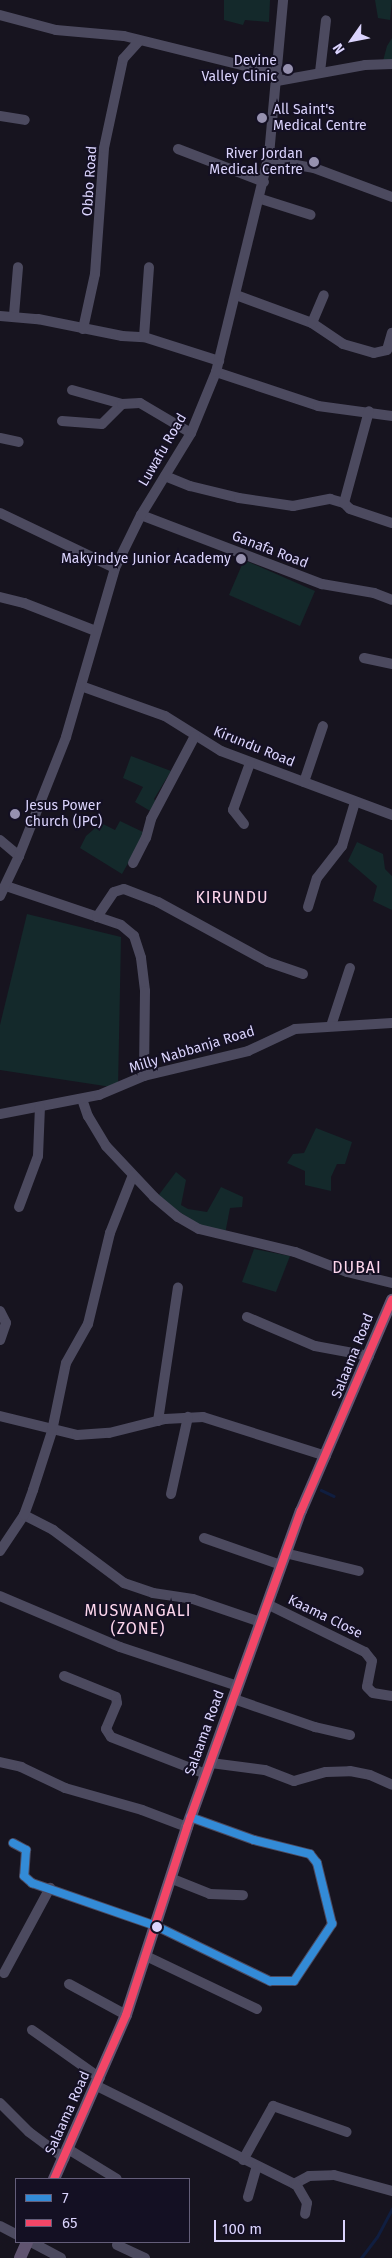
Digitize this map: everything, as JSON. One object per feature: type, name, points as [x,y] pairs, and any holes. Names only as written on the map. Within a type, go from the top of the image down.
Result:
[{"type":"main road","name":"Salaama Road","points":[[54,2178],[99,2082],[126,2015],[189,1822],[283,1559],[392,1300]]},
{"type":"main road","points":[[20,2258],[27,2243]]},
{"type":"street","name":"Luwafu Road","points":[[0,896],[19,856],[66,737],[116,568],[141,515],[191,433],[220,361],[261,199],[268,160],[283,0]]},
{"type":"street","points":[[0,15],[56,30],[109,34],[277,78],[392,64]]},
{"type":"street","points":[[320,72],[326,20]]},
{"type":"street","name":"Obbo Road","points":[[83,329],[95,274],[104,148],[123,59],[139,42]]},
{"type":"street","points":[[0,116],[26,120]]},
{"type":"street","points":[[178,149],[264,182]]},
{"type":"street","points":[[268,160],[314,168],[392,196]]},
{"type":"street","points":[[261,199],[311,215]]},
{"type":"street","points":[[14,315],[18,268]]},
{"type":"street","points":[[144,337],[149,268]]},
{"type":"street","points":[[236,295],[312,323],[343,344],[388,354],[392,333]]},
{"type":"street","points":[[312,323],[324,295]]},
{"type":"street","points":[[0,316],[14,315],[83,329],[144,337],[220,361]]},
{"type":"street","points":[[216,372],[318,406],[341,411],[369,411],[392,416]]},
{"type":"street","points":[[72,390],[122,404],[148,405],[191,433]]},
{"type":"street","points":[[62,420],[102,424],[122,404]]},
{"type":"street","points":[[344,503],[369,411]]},
{"type":"street","points":[[0,438],[19,442]]},
{"type":"street","points":[[165,476],[190,486],[248,500],[294,506],[325,498],[344,503],[350,509],[392,523]]},
{"type":"street","points":[[0,513],[116,568]]},
{"type":"street","name":"Ganafa Road","points":[[141,515],[322,584],[374,594],[392,600]]},
{"type":"street","points":[[0,597],[24,603],[96,631]]},
{"type":"street","points":[[364,658],[392,664]]},
{"type":"street","name":"Kirundu Road","points":[[81,686],[166,716],[195,736],[250,763],[392,815]]},
{"type":"street","points":[[304,782],[323,726]]},
{"type":"street","points":[[133,863],[146,838],[151,819],[195,736]]},
{"type":"street","points":[[244,824],[233,810],[250,763]]},
{"type":"street","points":[[308,908],[316,878],[342,846],[355,802]]},
{"type":"street","points":[[0,840],[19,856]]},
{"type":"street","points":[[6,886],[126,928],[138,943],[147,1021],[144,1076]]},
{"type":"street","points":[[97,917],[114,892],[124,889],[158,902],[268,962],[303,974]]},
{"type":"street","points":[[331,1026],[350,968]]},
{"type":"street","name":"Milly Nabbanja Road","points":[[0,1114],[82,1099],[144,1076],[248,1051],[295,1029],[392,1023]]},
{"type":"street","points":[[82,1099],[100,1137],[133,1175],[178,1217],[199,1229],[295,1252],[347,1272],[392,1283]]},
{"type":"street","points":[[20,1207],[38,1156],[40,1107]]},
{"type":"street","points":[[0,1551],[24,1514],[52,1431],[66,1363],[88,1324],[110,1233],[133,1175]]},
{"type":"street","points":[[158,1421],[178,1287]]},
{"type":"street","points":[[0,1311],[6,1323],[0,1340]]},
{"type":"street","points":[[247,1317],[315,1346],[369,1356]]},
{"type":"street","points":[[0,1416],[52,1431],[77,1435],[109,1433],[158,1421],[188,1417],[216,1420],[326,1456]]},
{"type":"street","points":[[171,1494],[188,1417]]},
{"type":"street","points":[[24,1514],[53,1530],[124,1582],[153,1593],[193,1599],[260,1622]]},
{"type":"street","points":[[204,1538],[283,1559],[359,1571]]},
{"type":"street","points":[[0,1596],[315,1727],[350,1735]]},
{"type":"street","name":"Kaama Close","points":[[266,1604],[365,1652],[372,1660],[366,1687],[373,1693],[392,1696]]},
{"type":"street","points":[[64,1676],[116,1697],[117,1703],[106,1729],[111,1737],[209,1768],[265,1770],[294,1781],[326,1772],[350,1771],[370,1775],[392,1785]]},
{"type":"street","points":[[0,1762],[20,1766],[65,1788],[310,1854],[318,1863],[332,1924],[294,1981],[270,1981],[156,1926],[24,1877],[26,1850],[13,1843]]},
{"type":"street","points":[[170,1878],[210,1894],[243,1895]]},
{"type":"street","points":[[4,1973],[50,1888]]},
{"type":"street","points":[[146,1956],[257,2009]]},
{"type":"street","points":[[69,1984],[126,2015]]},
{"type":"street","points":[[32,2030],[99,2082],[243,2160],[296,2184],[308,2203],[305,2214]]},
{"type":"street","points":[[0,2103],[29,2132],[66,2154],[115,2178]]},
{"type":"street","points":[[243,2160],[273,2106],[347,2132]]},
{"type":"street","points":[[248,2197],[257,2166]]},
{"type":"street","points":[[296,2184],[308,2176],[334,2175],[392,2190]]},
{"type":"street","points":[[0,2226],[15,2234]]},
{"type":"street","points":[[33,2243],[61,2258]]},
{"type":"street","points":[[117,2245],[145,2258]]},
{"type":"green space","points":[[224,0],[270,0],[269,22],[245,20],[243,25],[224,20]]},
{"type":"green space","points":[[375,0],[392,0],[390,20],[378,18]]},
{"type":"green space","points":[[392,38],[392,61],[383,61],[387,46]]},
{"type":"green space","points":[[244,560],[315,591],[300,626],[229,595]]},
{"type":"green space","points":[[131,756],[171,771],[154,799],[157,803],[152,812],[135,802],[143,787],[123,778]]},
{"type":"green space","points":[[120,821],[145,833],[122,874],[80,848],[86,836],[101,823],[115,830]]},
{"type":"green space","points":[[357,842],[383,854],[385,869],[392,876],[392,910],[373,901],[377,886],[348,861]]},
{"type":"green space","points":[[27,914],[121,937],[118,1088],[0,1070],[0,1025]]},
{"type":"green space","points":[[316,1128],[352,1142],[345,1164],[337,1164],[331,1177],[331,1191],[305,1185],[305,1171],[287,1163],[293,1154],[304,1153]]},
{"type":"green space","points":[[176,1172],[186,1180],[181,1205],[188,1209],[207,1212],[221,1187],[243,1197],[242,1207],[230,1208],[225,1234],[199,1226],[158,1196]]},
{"type":"green space","points":[[254,1249],[290,1256],[276,1292],[242,1282]]},
{"type":"waterway","points":[[321,1490],[334,1496]]},
{"type":"waterway","points":[[361,2258],[377,2237],[392,2209]]},
{"type":"transit line","name":"65","points":[[54,2178],[126,2015],[187,1827],[301,1511],[392,1300]]},
{"type":"transit line","name":"7","points":[[13,1843],[26,1850],[24,1876],[32,1883],[156,1926],[270,1981],[294,1981],[332,1924],[317,1863],[310,1854],[254,1840],[190,1817]]},
{"type":"place","name":"Devine Valley Clinic","points":[[288,69]]},
{"type":"place","name":"All Saint's Medical Centre","points":[[262,118]]},
{"type":"place","name":"River Jordan Medical Centre","points":[[314,162]]},
{"type":"place","name":"Makyindye Junior Academy","points":[[241,559]]},
{"type":"place","name":"Jesus Power Church (JPC)","points":[[15,814]]},
{"type":"district","name":"KIRUNDU","points":[[232,898]]},
{"type":"district","name":"DUBAI","points":[[357,1268]]},
{"type":"district","name":"MUSWANGALI (ZONE)","points":[[138,1620]]}]
